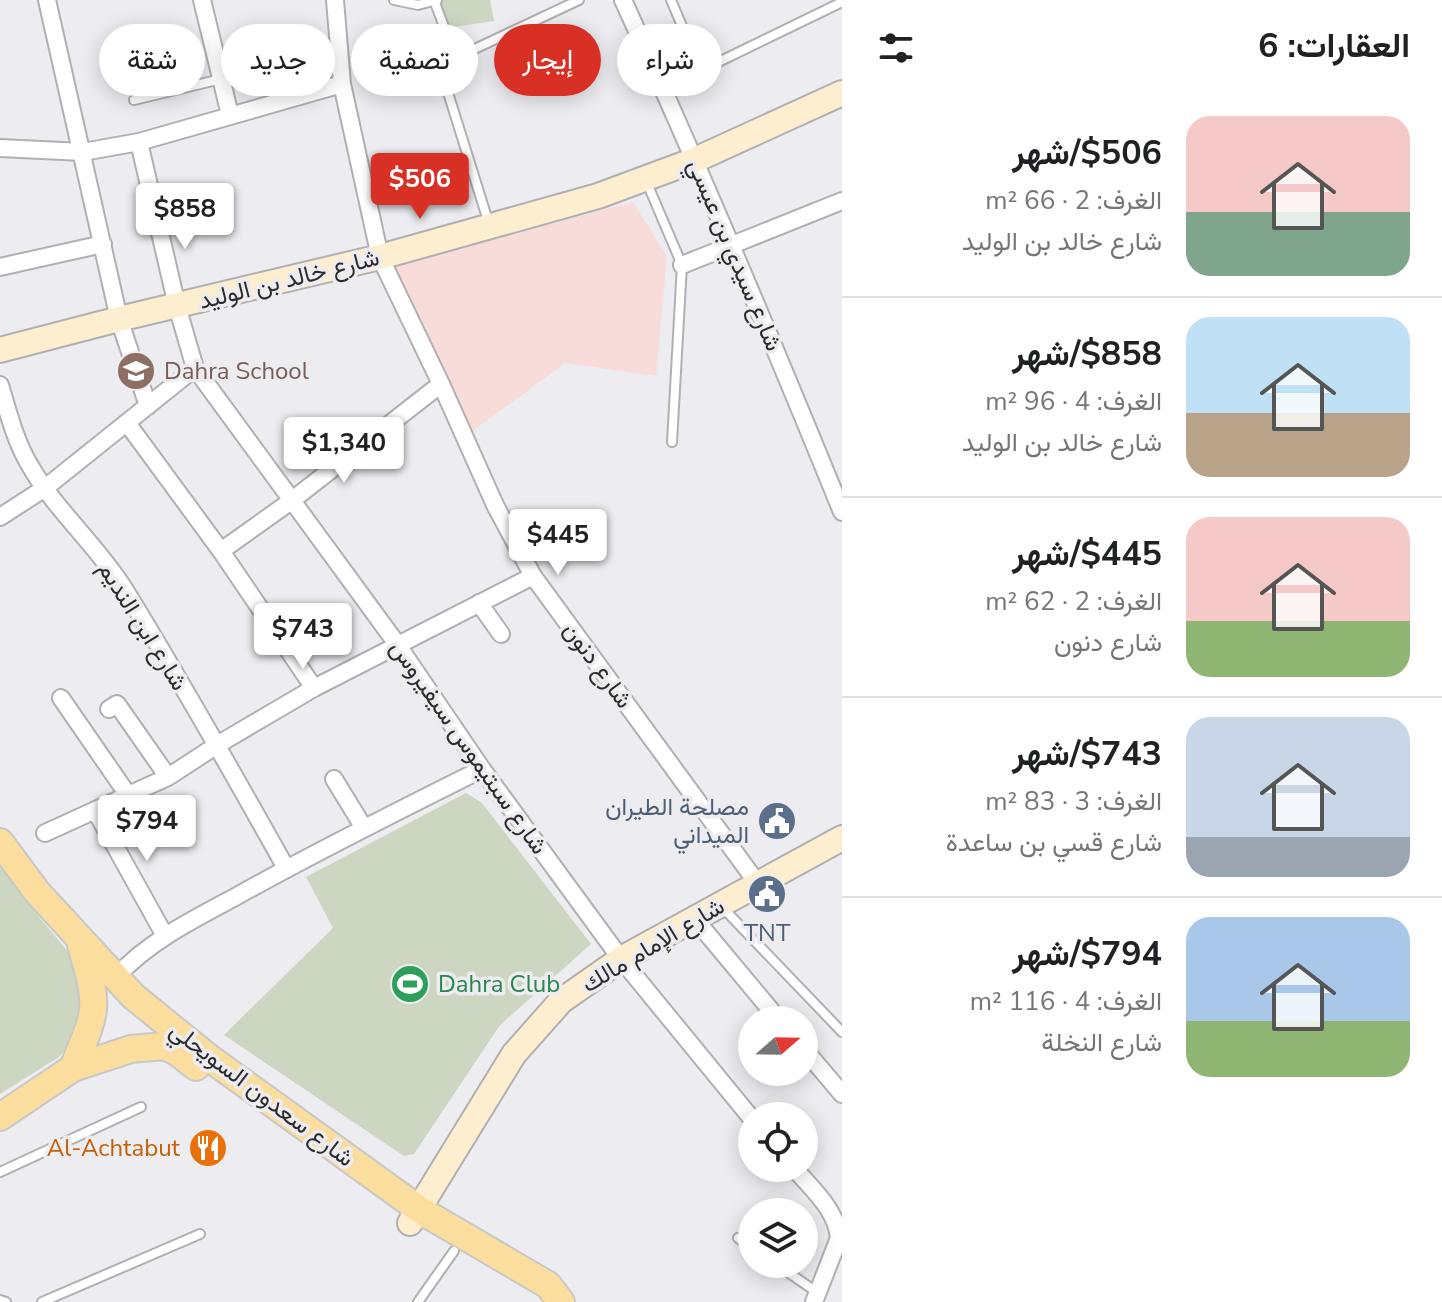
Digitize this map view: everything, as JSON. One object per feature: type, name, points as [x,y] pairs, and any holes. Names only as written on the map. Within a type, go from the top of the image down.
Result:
[{"type":"main road","name":"شارع سعدون السويحلي","points":[[0,842],[37,892],[133,996],[415,1216],[454,1251],[551,1297]]},
{"type":"main road","points":[[73,1068],[93,1008],[92,989],[79,939]]},
{"type":"main road","name":"شارع سعدون السويحلي","points":[[0,1117],[73,1068],[131,1049],[164,1046],[190,1061],[290,1138],[551,1297]]},
{"type":"street","points":[[47,0],[119,319],[148,406]]},
{"type":"street","points":[[202,0],[221,79]]},
{"type":"street","name":"شارع دنون","points":[[335,0],[342,84],[380,257],[495,505],[533,576],[758,884]]},
{"type":"street","name":"شارع سيدي بن عيسي","points":[[623,0],[634,24]]},
{"type":"street","points":[[0,148],[83,152],[139,142],[342,84]]},
{"type":"street","name":"شارع خالد بن الوليد","points":[[0,350],[380,257],[598,196],[695,160],[842,93]]},
{"type":"street","points":[[225,96],[230,115]]},
{"type":"street","name":"شارع سيدي بن عيسي","points":[[666,96],[769,332],[842,512]]},
{"type":"street","name":"شارع سبتيموس سيفيروس","points":[[139,142],[177,306],[195,368],[397,644],[482,769],[621,959],[738,1102]]},
{"type":"street","points":[[682,265],[842,201]]},
{"type":"street","points":[[0,267],[103,244]]},
{"type":"street","points":[[0,517],[45,488],[195,368]]},
{"type":"street","points":[[221,551],[291,501],[441,384]]},
{"type":"street","name":"شارع ابن النديم","points":[[0,385],[16,439],[30,466],[123,587],[286,868]]},
{"type":"street","points":[[127,423],[221,551],[314,688]]},
{"type":"street","points":[[45,833],[168,777],[314,688],[533,576]]},
{"type":"street","points":[[479,603],[501,634]]},
{"type":"street","points":[[61,698],[128,795]]},
{"type":"street","points":[[109,709],[117,704],[168,777]]},
{"type":"street","points":[[116,977],[165,936],[286,868],[482,769]]},
{"type":"street","points":[[334,779],[364,828]]},
{"type":"street","points":[[95,810],[165,936]]},
{"type":"street","name":"شارع الإمام مالك","points":[[415,1216],[514,1054],[561,1001],[621,959],[694,918],[839,847]]},
{"type":"street","points":[[694,918],[767,1006]]},
{"type":"street","points":[[818,1066],[842,1094]]},
{"type":"street","points":[[806,1182],[829,1209],[838,1228],[840,1245],[816,1297]]},
{"type":"lane","points":[[394,0],[418,5],[435,0],[444,24]]},
{"type":"lane","points":[[478,48],[579,0]]},
{"type":"lane","points":[[671,0],[681,24]]},
{"type":"lane","points":[[722,61],[842,2]]},
{"type":"lane","points":[[134,100],[221,79]]},
{"type":"lane","points":[[449,96],[490,227]]},
{"type":"lane","points":[[645,178],[682,265],[672,442]]},
{"type":"lane","points":[[720,905],[842,1032]]},
{"type":"lane","points":[[0,1172],[141,1107]]},
{"type":"lane","points":[[42,1302],[200,1234]]},
{"type":"lane","points":[[418,1302],[454,1251]]},
{"type":"lane","points":[[793,1278],[816,1297]]},
{"type":"lane","points":[[0,1300],[6,1302]]},
{"type":"shaded area","points":[[633,202],[667,256],[656,376],[565,363],[470,433],[390,267]]},
{"type":"green space","points":[[436,0],[490,0],[494,21],[439,24]]},
{"type":"green space","name":"Dahra Club","points":[[466,793],[482,803],[591,944],[500,1025],[414,1154],[404,1156],[224,1035],[333,928],[306,877]]},
{"type":"green space","points":[[0,865],[70,954],[78,971],[82,1009],[70,1043],[59,1057],[0,1094]]},
{"type":"place","name":"Dahra School","points":[[136,371]]},
{"type":"place","name":"مصلحة الطيران الميداني","points":[[777,821]]},
{"type":"place","name":"TNT","points":[[767,894]]},
{"type":"place","name":"Dahra Club","points":[[410,984]]},
{"type":"place","name":"Al-Achtabut","points":[[208,1148]]}]
